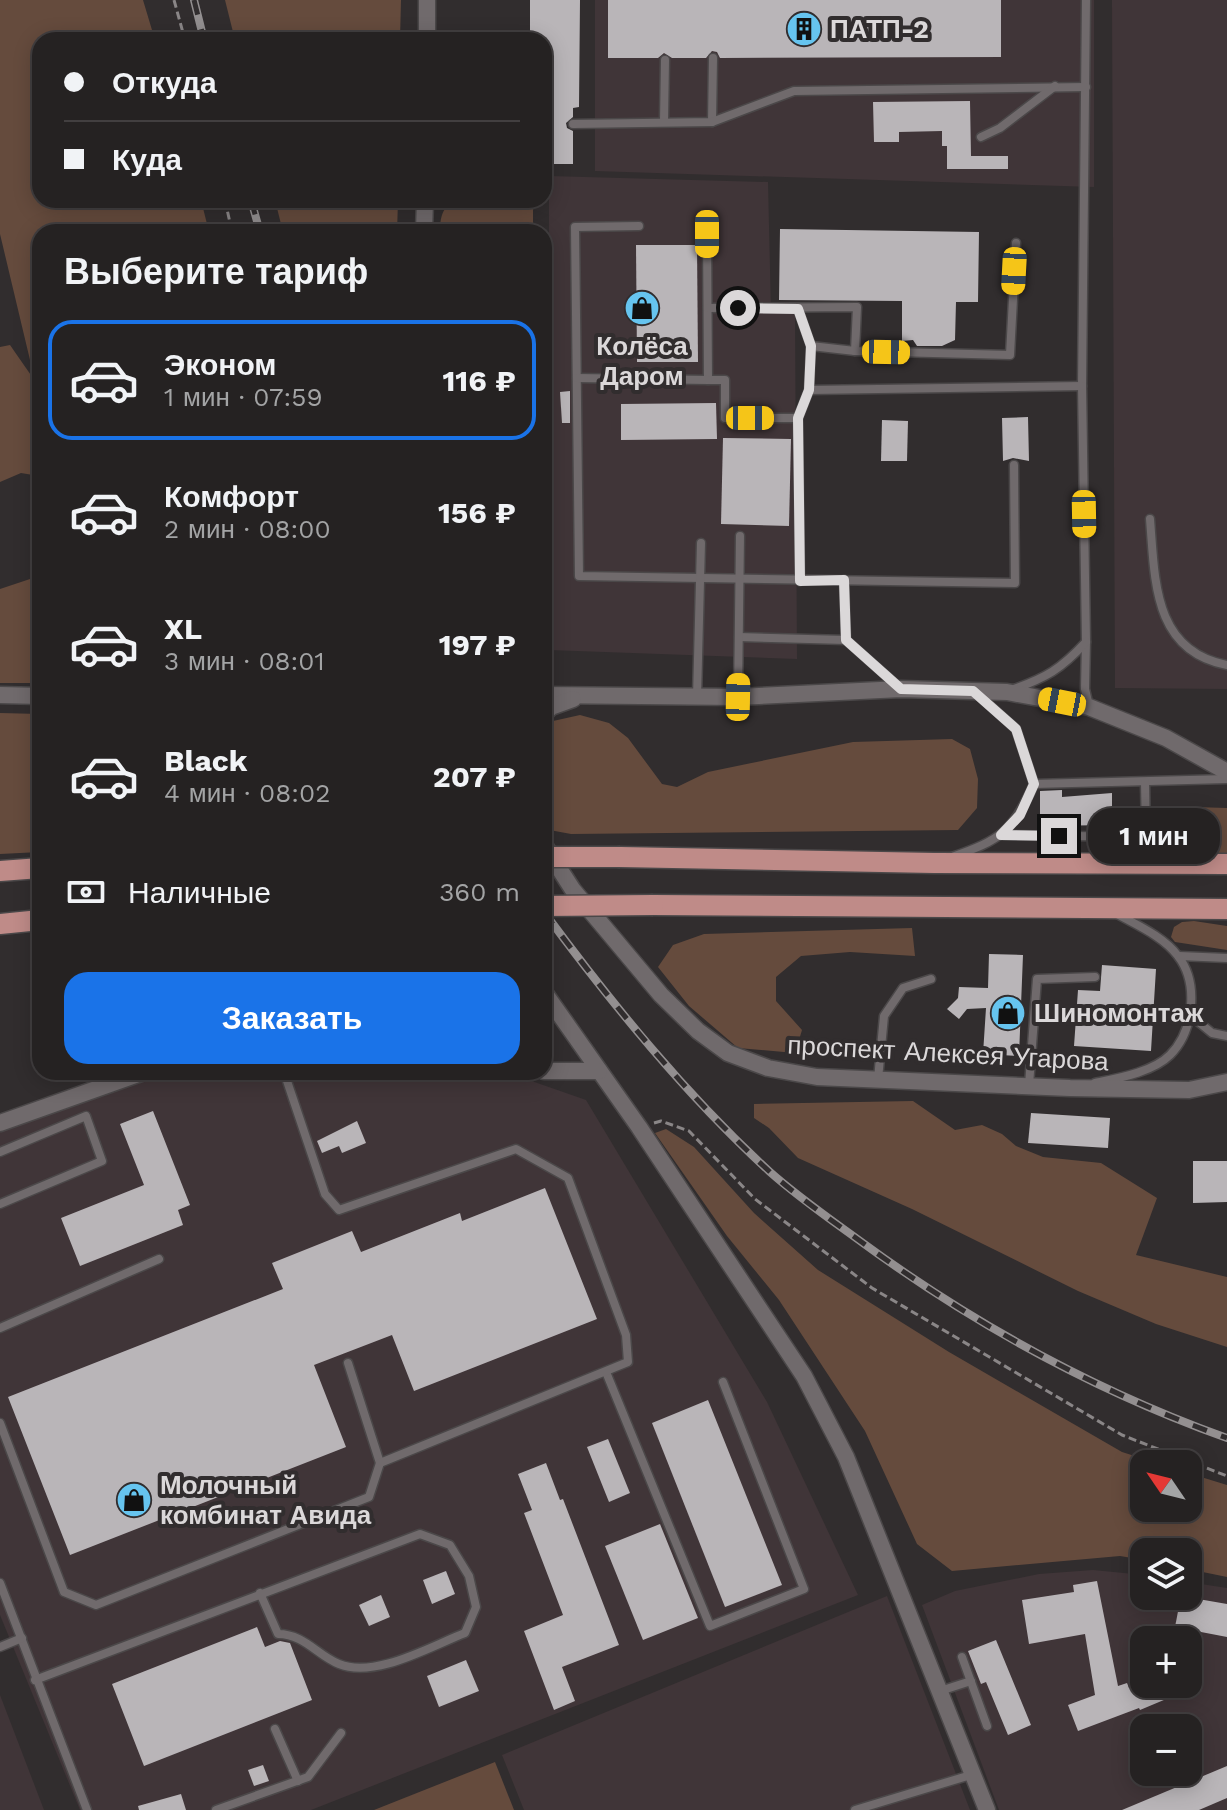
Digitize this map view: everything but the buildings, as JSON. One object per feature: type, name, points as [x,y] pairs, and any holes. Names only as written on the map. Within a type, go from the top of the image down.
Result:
[{"type":"main road","points":[[552,857],[1227,864]]},
{"type":"main road","points":[[0,871],[32,869]]},
{"type":"main road","points":[[552,906],[1227,909]]},
{"type":"main road","points":[[0,924],[32,921]]},
{"type":"street","points":[[427,0],[427,32]]},
{"type":"street","points":[[552,695],[738,697],[901,689],[1007,692],[1089,707],[1166,738],[1227,772]]},
{"type":"street","points":[[0,695],[32,696]]},
{"type":"street","points":[[552,707],[582,695]]},
{"type":"street","name":"проспект Алексея Угарова","points":[[552,857],[573,890],[661,995],[698,1031],[728,1053],[768,1068],[804,1075],[1070,1088],[1189,1090],[1227,1082]]},
{"type":"street","points":[[552,1003],[639,1127],[804,1376],[846,1457],[987,1810]]},
{"type":"street","points":[[552,1071],[599,1071]]},
{"type":"street","points":[[0,1123],[121,1080]]},
{"type":"lane","points":[[1086,0],[1082,386],[1085,689],[1089,707]]},
{"type":"lane","points":[[712,122],[713,58]]},
{"type":"lane","points":[[664,121],[665,60]]},
{"type":"lane","points":[[981,137],[1000,128],[1055,86]]},
{"type":"lane","points":[[573,124],[712,122],[794,91],[1086,87]]},
{"type":"lane","points":[[639,226],[575,227],[579,576],[1015,583],[1014,465]]},
{"type":"lane","points":[[707,234],[708,380]]},
{"type":"lane","points":[[811,346],[855,351],[1010,355],[1016,243]]},
{"type":"lane","points":[[708,308],[857,307],[855,351]]},
{"type":"lane","points":[[798,309],[811,346],[809,390],[798,418],[800,581]]},
{"type":"lane","points":[[577,378],[725,380],[725,418],[798,418]]},
{"type":"lane","points":[[809,390],[1082,386]]},
{"type":"lane","points":[[1150,519],[1155,581],[1172,634],[1190,651],[1207,661],[1227,665]]},
{"type":"lane","points":[[738,697],[740,536]]},
{"type":"lane","points":[[697,697],[701,543]]},
{"type":"lane","points":[[844,580],[846,640]]},
{"type":"lane","points":[[739,637],[846,640],[901,689]]},
{"type":"lane","points":[[1007,692],[1042,680],[1069,660],[1086,641]]},
{"type":"lane","points":[[934,863],[985,845],[1001,835],[1020,815],[1034,784],[1016,729],[973,691]]},
{"type":"lane","points":[[1034,784],[1227,779]]},
{"type":"lane","points":[[1001,835],[1146,837],[1145,782]]},
{"type":"lane","points":[[1070,1088],[1135,1074],[1170,1055],[1190,1015],[1192,998],[1179,956],[1157,937],[1109,909]]},
{"type":"lane","points":[[1179,956],[1227,958]]},
{"type":"lane","points":[[1029,1085],[1037,979],[1095,977]]},
{"type":"lane","points":[[878,1079],[884,1016],[903,988],[931,979]]},
{"type":"lane","points":[[1190,1015],[1212,1033],[1227,1036]]},
{"type":"lane","points":[[287,1080],[325,1194],[339,1210],[516,1149],[568,1178],[626,1335],[628,1362],[380,1463]]},
{"type":"lane","points":[[0,1152],[86,1116],[102,1161],[0,1204]]},
{"type":"lane","points":[[0,1328],[159,1259]]},
{"type":"lane","points":[[0,1423],[64,1592],[96,1605],[369,1497],[380,1463],[348,1363]]},
{"type":"lane","points":[[606,1372],[710,1626],[804,1589],[723,1382]]},
{"type":"lane","points":[[35,1680],[260,1593],[420,1534],[450,1545],[469,1576],[476,1607],[465,1633],[376,1668],[340,1665],[293,1634],[278,1634],[260,1593]]},
{"type":"lane","points":[[0,1583],[87,1810]]},
{"type":"lane","points":[[0,1647],[22,1638]]},
{"type":"lane","points":[[962,1657],[987,1726]]},
{"type":"lane","points":[[940,1691],[971,1681]]},
{"type":"lane","points":[[275,1729],[298,1781]]},
{"type":"lane","points":[[216,1810],[308,1777],[341,1733]]},
{"type":"lane","points":[[855,1810],[881,1806],[974,1774]]},
{"type":"path","points":[[174,0],[183,32]]},
{"type":"path","points":[[639,1127],[661,1121],[689,1131],[755,1199],[872,1288],[1122,1435],[1227,1476]]},
{"type":"shaded area","points":[[0,0],[143,0],[153,32],[32,32],[32,208],[203,208],[207,224],[32,224],[32,368],[0,234]]},
{"type":"shaded area","points":[[225,0],[401,0],[400,32],[233,32]]},
{"type":"shaded area","points":[[595,0],[1094,0],[1094,187],[595,171]]},
{"type":"shaded area","points":[[1112,0],[1227,0],[1227,689],[1115,688]]},
{"type":"shaded area","points":[[552,176],[768,182],[771,313],[795,313],[797,659],[552,650],[552,224],[549,224]]},
{"type":"shaded area","points":[[277,208],[398,208],[397,224],[281,224]]},
{"type":"shaded area","points":[[447,208],[533,208],[533,224],[441,224]]},
{"type":"shaded area","points":[[10,345],[32,377],[32,475],[21,473],[0,482],[0,347]]},
{"type":"shaded area","points":[[32,580],[32,683],[0,683],[0,589]]},
{"type":"shaded area","points":[[0,713],[32,714],[32,852],[0,854]]},
{"type":"shaded area","points":[[580,715],[609,723],[628,738],[662,784],[677,787],[708,772],[853,742],[952,739],[970,749],[978,779],[977,808],[958,830],[571,834],[552,830],[552,721]]},
{"type":"shaded area","points":[[1194,807],[1227,808],[1227,854],[1126,853],[1127,846],[1163,842],[1177,816]]},
{"type":"shaded area","points":[[1182,922],[1227,926],[1227,950],[1175,942],[1171,937],[1174,927]]},
{"type":"shaded area","points":[[912,928],[915,956],[850,952],[801,956],[776,977],[776,1001],[802,1030],[795,1053],[738,1048],[689,1006],[658,967],[673,945],[704,934]]},
{"type":"shaded area","points":[[529,1080],[586,1100],[767,1402],[858,1595],[311,1810],[80,1810],[0,1615],[0,1128],[123,1081]]},
{"type":"shaded area","points":[[913,1101],[955,1130],[982,1125],[1002,1134],[1016,1146],[1043,1157],[1101,1163],[1157,1198],[1136,1255],[1227,1277],[1227,1347],[1156,1324],[1078,1291],[912,1209],[798,1158],[769,1128],[754,1118],[754,1104]]},
{"type":"shaded area","points":[[666,1129],[694,1147],[754,1213],[818,1270],[949,1352],[1130,1455],[1130,1522],[1202,1522],[1202,1477],[1227,1485],[1227,1577],[1202,1572],[1202,1538],[1130,1538],[1130,1558],[1120,1556],[952,1571],[917,1544],[865,1431],[779,1300],[727,1236],[655,1133]]},
{"type":"shaded area","points":[[1093,1570],[1130,1574],[1130,1610],[1202,1610],[1202,1584],[1227,1588],[1227,1810],[999,1810],[922,1605],[955,1591],[1039,1574]]},
{"type":"shaded area","points":[[887,1596],[970,1810],[524,1810],[502,1755]]},
{"type":"shaded area","points":[[0,1695],[44,1810],[0,1810]]},
{"type":"shaded area","points":[[495,1762],[514,1810],[374,1810]]},
{"type":"railway","points":[[194,0],[202,32]]},
{"type":"railway","points":[[253,208],[258,224]]},
{"type":"railway","points":[[552,923],[596,981],[680,1080],[739,1142],[801,1198],[899,1269],[1034,1352],[1129,1398],[1227,1438]]},
{"type":"place","name":"ПАТП-2","points":[[804,29]]},
{"type":"place","name":"Колёса Даром","points":[[642,308]]},
{"type":"place","name":"Шиномонтаж","points":[[1008,1013]]},
{"type":"place","name":"Молочный комбинат Авида","points":[[134,1500]]},
{"type":"route","points":[[738,308],[798,309],[811,346],[809,390],[798,418],[800,581],[844,580],[846,640],[901,689],[973,691],[1016,729],[1034,784],[1020,815],[1001,835],[1059,836]]}]
